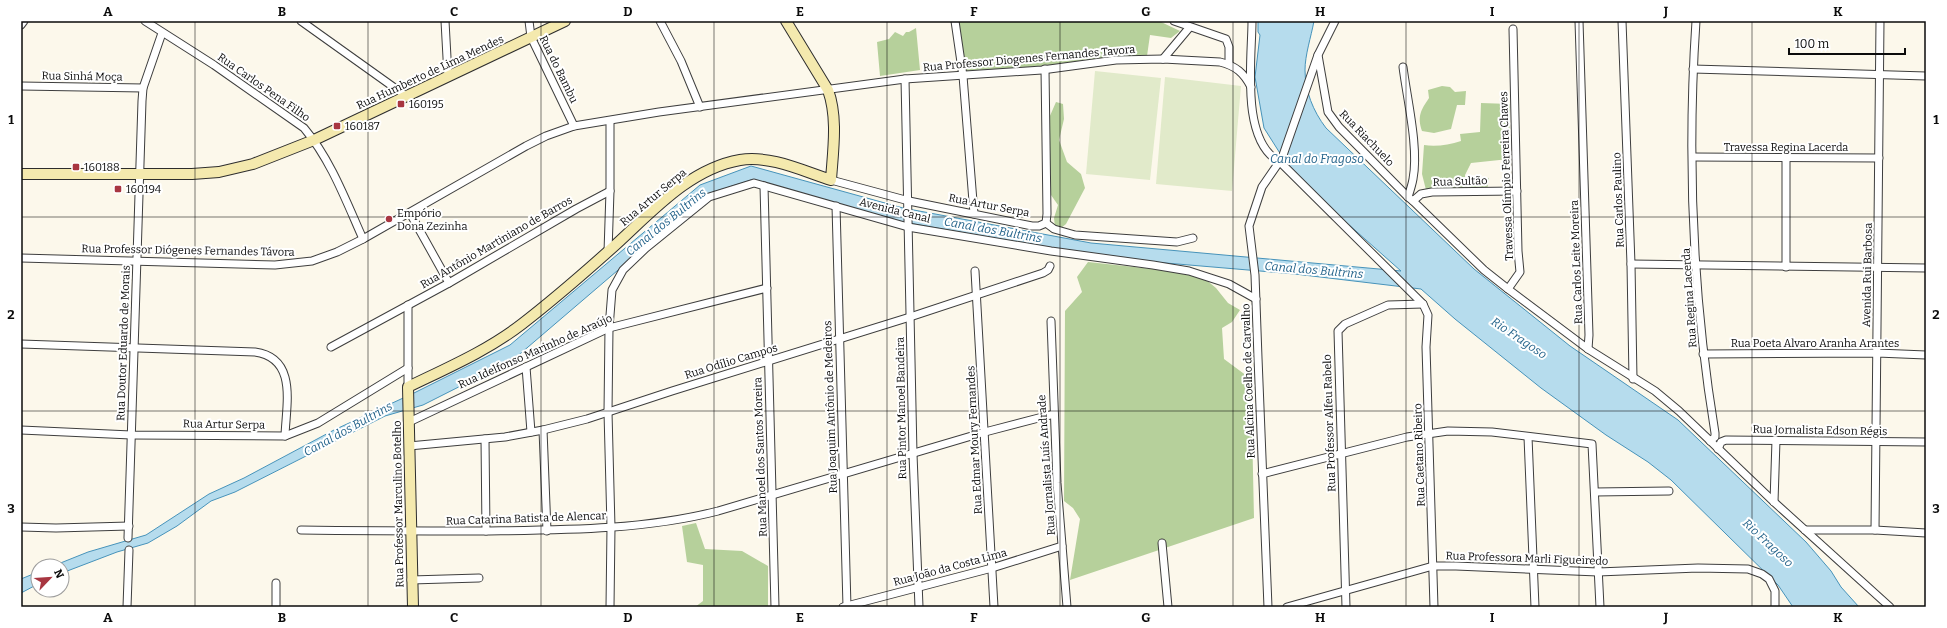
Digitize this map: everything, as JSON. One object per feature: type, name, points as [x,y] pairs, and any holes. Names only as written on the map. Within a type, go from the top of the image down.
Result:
[{"type":"street","points":[[21,25],[24,21]]},
{"type":"street","name":"Rua Carlos Pena Filho","points":[[144,21],[214,64],[297,122],[314,140],[326,160],[364,239]]},
{"type":"street","points":[[302,21],[406,96]]},
{"type":"street","points":[[445,21],[448,76]]},
{"type":"street","name":"Rua do Bambu","points":[[529,21],[531,37],[574,126]]},
{"type":"street","name":"Rua Humberto de Lima Mendes","points":[[21,174],[139,175],[219,172],[253,164],[314,140],[565,21]]},
{"type":"street","points":[[660,21],[681,61],[700,107]]},
{"type":"street","points":[[786,21],[828,90],[833,110],[831,180]]},
{"type":"street","points":[[955,21],[963,76],[974,214]]},
{"type":"street","points":[[1174,21],[1189,28],[1227,40],[1229,47],[1229,64],[1240,70],[1251,87]]},
{"type":"street","points":[[1252,21],[1252,107],[1259,137],[1266,151],[1274,159],[1281,160],[1423,304]]},
{"type":"street","points":[[1318,55],[1335,21]]},
{"type":"street","name":"Rua Carlos Leite Moreira","points":[[1579,21],[1589,335],[1588,349]]},
{"type":"street","name":"Rua Carlos Paulino","points":[[1622,21],[1631,264],[1633,379]]},
{"type":"street","name":"Rua Regina Lacerda","points":[[1696,21],[1693,69],[1692,157],[1697,265],[1704,354],[1715,433],[1715,437],[1710,441]]},
{"type":"street","name":"Avenida Rui Barbosa","points":[[1875,530],[1881,74],[1880,21]]},
{"type":"street","points":[[1163,59],[1189,28]]},
{"type":"street","name":"Travessa Olímpio Ferreira Chaves","points":[[1508,289],[1520,272],[1518,251],[1514,29]]},
{"type":"street","name":"Rua Doutor Eduardo de Morais","points":[[128,538],[143,88],[162,33]]},
{"type":"street","name":"Rua Alcina Coelho de Carvalho","points":[[1268,607],[1256,275],[1248,226],[1262,187],[1281,160],[1318,55]]},
{"type":"street","name":"Rua Riachuelo","points":[[1318,55],[1326,102],[1332,119],[1410,199],[1473,259],[1508,289]]},
{"type":"street","name":"Rua Professor Diogenes Fernandes Tavora","points":[[700,107],[905,79],[1045,69],[1116,60],[1203,60],[1229,64]]},
{"type":"street","points":[[1403,67],[1412,127],[1414,156],[1414,179],[1410,199]]},
{"type":"street","points":[[1045,69],[1046,223],[1054,229],[1074,235],[1177,242],[1193,238]]},
{"type":"street","points":[[1693,69],[1926,76]]},
{"type":"street","name":"Rua Pintor Manoel Bandeira","points":[[905,79],[909,205],[908,225],[913,454],[919,607]]},
{"type":"street","name":"Rua Sinhá Moça","points":[[21,86],[143,88]]},
{"type":"street","name":"Rua Professor Diógenes Fernandes Távora","points":[[21,258],[137,262],[294,264],[328,256],[364,239],[546,136],[574,126],[700,107]]},
{"type":"street","points":[[608,252],[610,120]]},
{"type":"street","name":"Travessa Regina Lacerda","points":[[1692,157],[1879,158]]},
{"type":"street","points":[[1786,158],[1786,267]]},
{"type":"street","name":"Rua Artur Serpa","points":[[408,389],[479,352],[502,338],[522,324],[608,252],[688,182],[716,167],[739,160],[760,159],[909,205],[974,214],[1032,226],[1039,226],[1046,223]]},
{"type":"street","name":"Avenida Canal","points":[[609,328],[612,290],[624,270],[646,248],[709,197],[750,183],[908,225],[1098,258],[1172,268],[1218,280],[1256,299]]},
{"type":"street","name":"Rua Manoel dos Santos Moreira","points":[[764,186],[775,607]]},
{"type":"street","name":"Rua Sultão","points":[[1410,199],[1421,194],[1432,192],[1517,190]]},
{"type":"street","name":"Rua Antônio Martiniano de Barros","points":[[331,347],[449,283],[576,209],[610,191]]},
{"type":"street","name":"Rua Joaquim Antônio de Medeiros","points":[[836,206],[844,474],[845,607]]},
{"type":"street","points":[[410,213],[449,283]]},
{"type":"street","points":[[1631,264],[1926,268]]},
{"type":"street","name":"Rua Odílio Campos","points":[[410,446],[485,439],[543,430],[608,412],[768,361],[840,340],[977,295],[1042,273],[1048,270],[1050,266]]},
{"type":"street","name":"Rua Edmar Moury Fernandes","points":[[975,271],[994,607]]},
{"type":"street","name":"Rua Idelfonso Marinho de Araújo","points":[[409,418],[526,367],[609,328],[767,288]]},
{"type":"street","points":[[1508,289],[1588,349],[1661,396],[1774,502],[1890,607]]},
{"type":"street","name":"Rua Caetano Ribeiro","points":[[1423,304],[1428,315],[1426,347],[1434,607]]},
{"type":"street","name":"Rua Professor Alfeu Rabelo","points":[[1346,607],[1340,455],[1338,332],[1345,324],[1388,305],[1423,304]]},
{"type":"street","name":"Rua Professor Marculino Botelho","points":[[408,305],[408,389],[413,607]]},
{"type":"street","name":"Rua Jornalista Luís Andrade","points":[[1051,321],[1054,414],[1067,607]]},
{"type":"street","points":[[609,328],[608,412],[612,527],[610,607]]},
{"type":"street","points":[[21,344],[254,352],[271,357],[279,363],[285,377],[284,436]]},
{"type":"street","name":"Rua Poeta Alvaro Aranha Arantes","points":[[1704,354],[1877,353],[1926,355]]},
{"type":"street","points":[[526,367],[531,432]]},
{"type":"street","name":"Rua Artur Serpa","points":[[21,430],[131,435],[284,436],[318,423],[408,368]]},
{"type":"street","name":"Rua Catarina Batista de Alencar","points":[[301,530],[411,532],[547,531],[659,523],[688,518],[773,495],[985,432],[1054,414]]},
{"type":"street","points":[[543,430],[547,531]]},
{"type":"street","points":[[1262,474],[1429,432],[1475,431],[1592,444],[1600,607]]},
{"type":"street","points":[[1528,436],[1536,607]]},
{"type":"street","points":[[485,439],[486,531]]},
{"type":"street","name":"Rua Jornalista Edson Régis","points":[[1718,449],[1721,442],[1726,440],[1926,442]]},
{"type":"street","points":[[1774,502],[1776,440]]},
{"type":"street","points":[[1595,492],[1669,491]]},
{"type":"street","points":[[21,527],[56,528],[129,526]]},
{"type":"street","points":[[1805,530],[1875,530],[1926,533]]},
{"type":"street","points":[[1162,543],[1168,607]]},
{"type":"street","name":"Rua João da Costa Lima","points":[[845,607],[992,568],[1062,546]]},
{"type":"street","points":[[127,607],[129,550]]},
{"type":"street","name":"Rua Professora Marli Figueiredo","points":[[1287,607],[1433,566],[1598,572],[1733,568],[1754,570],[1769,579],[1774,591],[1775,607]]},
{"type":"street","points":[[412,580],[479,578]]},
{"type":"street","points":[[276,583],[276,607]]},
{"type":"green space","points":[[956,21],[1159,21],[1180,31],[1171,38],[1150,35],[1147,56],[1042,70],[963,76]]},
{"type":"green space","points":[[916,28],[920,70],[880,76],[877,42],[889,39],[895,32],[903,36],[906,32]]},
{"type":"green space","points":[[1095,71],[1161,78],[1150,180],[1086,174]]},
{"type":"green space","points":[[1165,77],[1241,86],[1232,191],[1156,184]]},
{"type":"green space","points":[[1442,86],[1450,87],[1455,92],[1466,91],[1465,105],[1457,105],[1451,129],[1434,133],[1422,131],[1420,117],[1429,98],[1428,90]]},
{"type":"green space","points":[[1056,102],[1063,104],[1064,119],[1059,140],[1067,162],[1081,174],[1085,188],[1066,224],[1061,228],[1055,227],[1054,218],[1058,205],[1051,195],[1051,175],[1046,151],[1046,125]]},
{"type":"green space","points":[[1481,103],[1510,104],[1509,159],[1471,163],[1465,175],[1465,181],[1476,181],[1479,177],[1489,178],[1487,191],[1426,190],[1422,174],[1424,145],[1437,146],[1452,144],[1461,141],[1460,134],[1480,132]]},
{"type":"green space","points":[[1088,262],[1199,274],[1216,288],[1228,303],[1240,310],[1232,322],[1222,328],[1224,359],[1251,379],[1254,518],[1070,580],[1080,519],[1073,508],[1064,501],[1065,311],[1082,292],[1077,277]]},
{"type":"green space","points":[[696,523],[705,549],[742,551],[768,566],[768,607],[695,607],[703,601],[703,565],[687,562],[682,526]]},
{"type":"water","name":"Canal do Fragoso","points":[[1258,21],[1314,21],[1306,58],[1305,78],[1308,93],[1314,108],[1326,128],[1474,269],[1570,346],[1678,420],[1806,542],[1831,571],[1841,587],[1859,607],[1793,607],[1778,585],[1671,480],[1648,462],[1606,435],[1541,388],[1455,319],[1421,289],[1295,274],[1107,258],[903,222],[751,180],[707,194],[514,359],[423,405],[385,416],[235,492],[211,501],[177,526],[148,543],[117,552],[70,570],[70,559],[88,552],[146,535],[209,494],[244,478],[334,430],[414,393],[510,345],[700,185],[751,166],[903,208],[1091,243],[1401,271],[1295,177],[1264,128],[1255,77],[1260,35],[1258,32]]},
{"type":"water","points":[[30,575],[30,588],[21,593],[21,579]]},
{"type":"place","name":"160195","points":[[401,104]]},
{"type":"place","name":"160187","points":[[337,126]]},
{"type":"place","name":"160188","points":[[76,167]]},
{"type":"place","name":"160194","points":[[118,189]]},
{"type":"place","name":"Empório Dona Zezinha","points":[[389,219]]},
{"type":"water label","name":"Canal dos Bultrins","points":[[666,222]]},
{"type":"water label","name":"Canal dos Bultrins","points":[[993,230]]},
{"type":"water label","name":"Canal dos Bultrins","points":[[1314,270]]},
{"type":"water label","name":"Rio Fragoso","points":[[1519,338]]},
{"type":"water label","name":"Canal dos Bultrins","points":[[348,429]]},
{"type":"water label","name":"Rio Fragoso","points":[[1768,543]]}]
